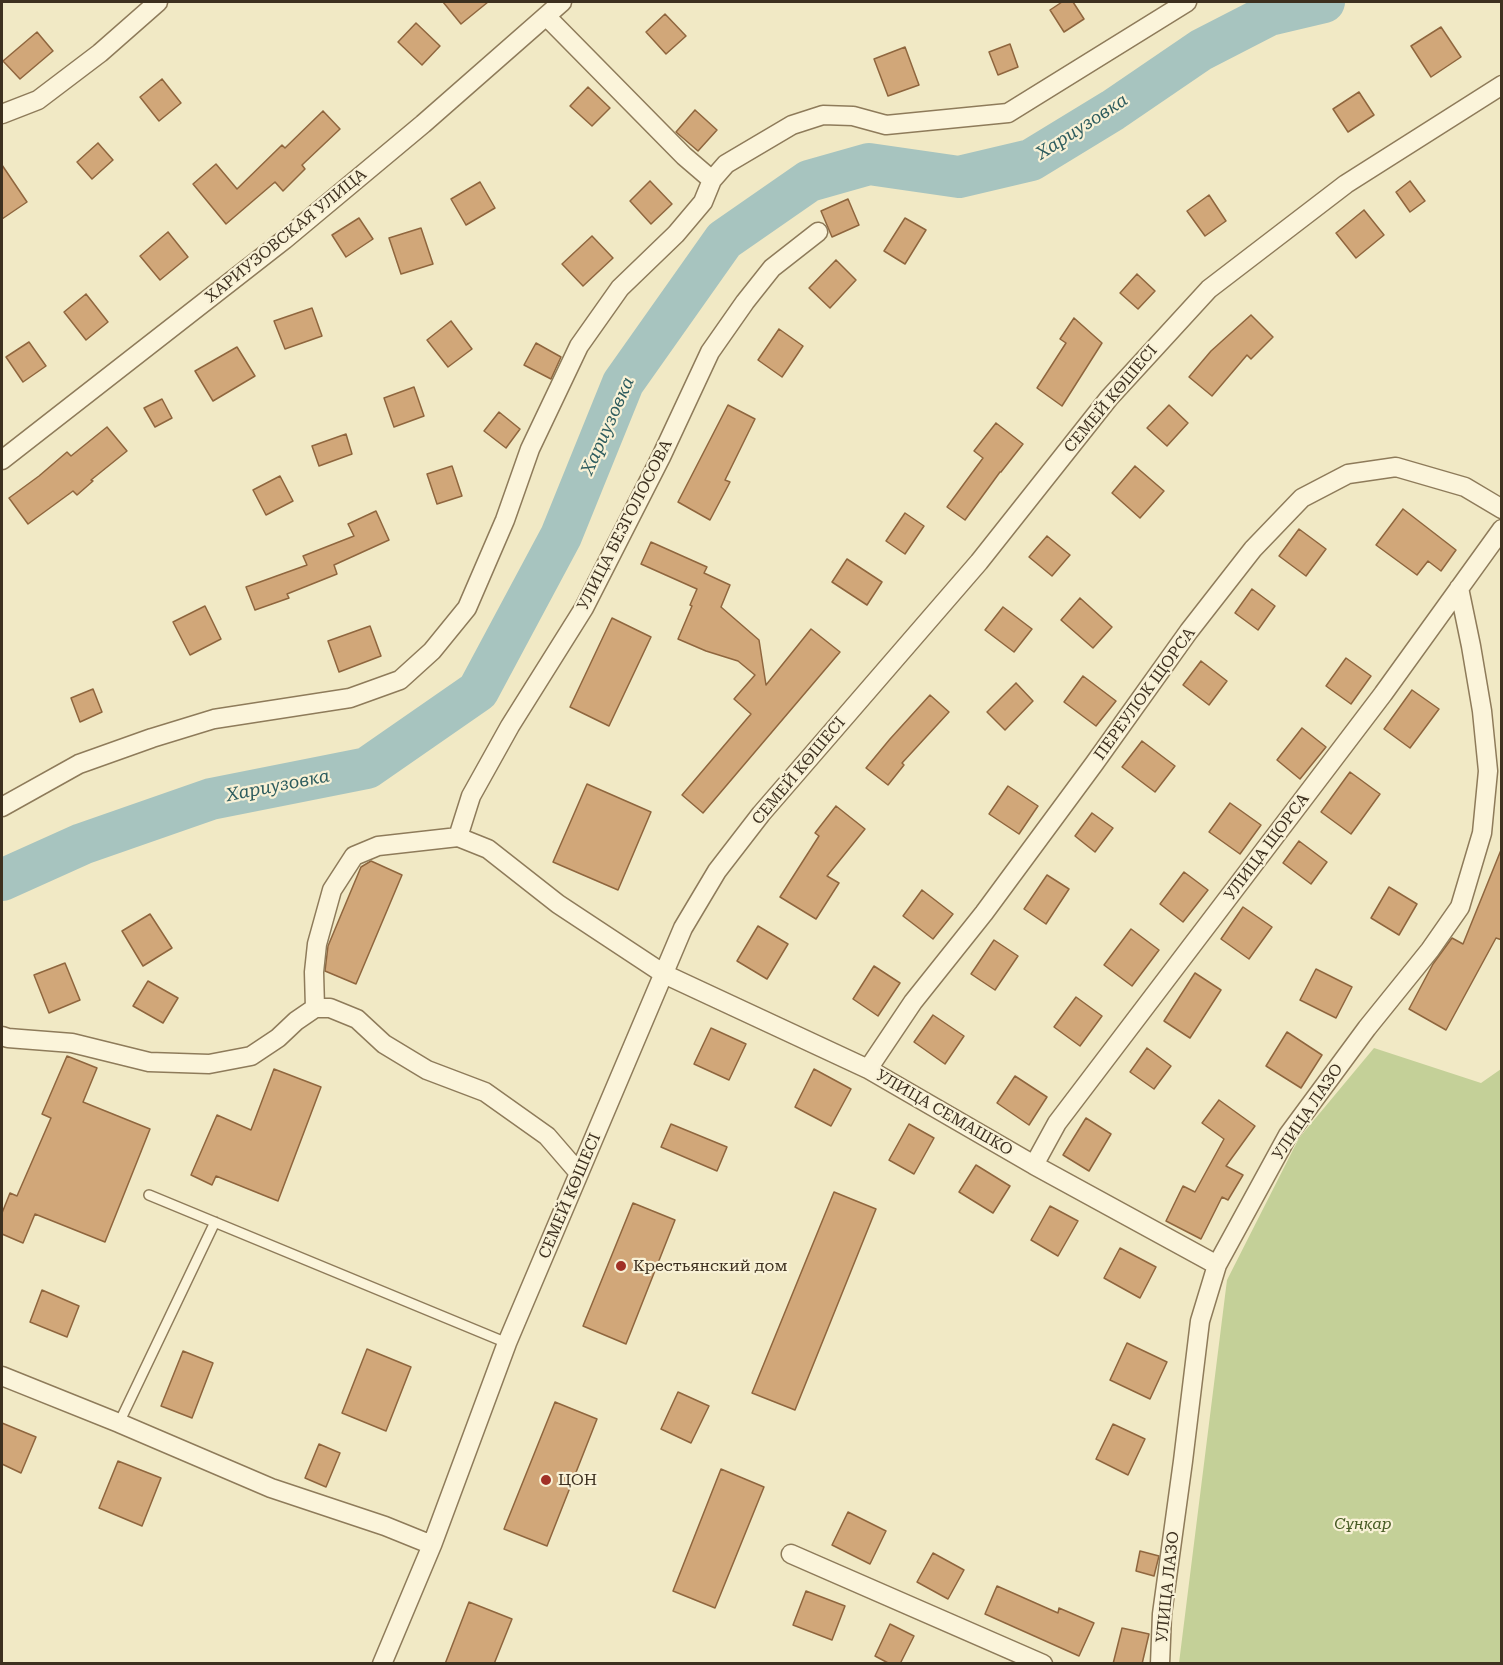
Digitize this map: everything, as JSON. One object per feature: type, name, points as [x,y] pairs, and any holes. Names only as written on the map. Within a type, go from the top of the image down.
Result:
[{"type":"street","points":[[2,114],[38,100],[100,53],[158,2]]},
{"type":"street","name":"ХАРИУЗОВСКАЯ УЛИЦА","points":[[2,460],[284,240],[423,124],[562,2]]},
{"type":"street","points":[[2,807],[79,764],[152,738],[214,719],[350,698],[400,680],[432,651],[466,608],[505,520],[530,449],[579,346],[620,288],[676,234],[703,202],[712,180],[726,164],[792,125],[823,115],[853,116],[886,125],[1008,113],[1187,2]]},
{"type":"street","points":[[546,16],[684,156],[712,180]]},
{"type":"street","name":"СЕМЕЙ КӨШЕСІ","points":[[382,1664],[432,1545],[507,1343],[683,928],[717,871],[761,814],[979,562],[1109,398],[1209,289],[1346,184],[1502,85]]},
{"type":"street","name":"УЛИЦА БЕЗГОЛОСОВА","points":[[458,837],[471,796],[510,726],[584,608],[661,457],[710,352],[772,268],[818,232]]},
{"type":"street","name":"ПЕРЕУЛОК ЩОРСА","points":[[868,1069],[913,1002],[984,913],[1189,631],[1253,549],[1302,498],[1348,474],[1396,467],[1466,487],[1502,509]]},
{"type":"street","name":"УЛИЦА ЩОРСА","points":[[1034,1165],[1057,1123],[1383,694],[1502,529]]},
{"type":"street","name":"УЛИЦА ЛАЗО","points":[[1160,1664],[1162,1614],[1200,1321],[1217,1265],[1288,1136],[1367,1028],[1430,950],[1460,907],[1482,833],[1488,771],[1472,646],[1459,588]]},
{"type":"street","points":[[315,1008],[314,972],[317,944],[332,890],[354,856],[378,846],[458,837],[488,849],[558,904],[664,974]]},
{"type":"street","name":"УЛИЦА СЕМАШКО","points":[[664,974],[868,1069],[1034,1165],[1217,1265]]},
{"type":"street","points":[[2,1036],[72,1043],[149,1062],[209,1064],[251,1056],[279,1038],[296,1021],[315,1008],[330,1008],[357,1019],[384,1044],[427,1070],[485,1092],[547,1136],[579,1173]]},
{"type":"street","points":[[2,1376],[271,1488],[386,1526],[432,1545]]},
{"type":"street","points":[[791,1554],[1043,1664]]},
{"type":"lane","points":[[149,1195],[507,1343]]},
{"type":"lane","points":[[119,1423],[215,1222]]},
{"type":"green space","name":"Сұңқар","points":[[1374,1048],[1481,1083],[1501,1069],[1501,1663],[1179,1663],[1227,1280],[1299,1138]]},
{"type":"building","points":[[443,2],[488,2],[461,24]]},
{"type":"building","points":[[1062,2],[1073,2],[1084,19],[1064,32],[1050,10]]},
{"type":"building","points":[[665,14],[686,36],[666,54],[646,32]]},
{"type":"building","points":[[416,23],[440,46],[422,65],[398,42]]},
{"type":"building","points":[[1441,27],[1461,57],[1431,77],[1411,46]]},
{"type":"building","points":[[37,32],[53,51],[20,79],[3,61]]},
{"type":"building","points":[[1010,44],[1018,67],[998,75],[989,52]]},
{"type":"building","points":[[905,47],[919,85],[888,96],[874,59]]},
{"type":"building","points":[[162,79],[181,103],[159,121],[140,97]]},
{"type":"building","points":[[588,87],[610,108],[592,126],[570,106]]},
{"type":"building","points":[[1359,92],[1374,115],[1348,132],[1333,109]]},
{"type":"building","points":[[695,110],[717,130],[698,151],[676,132]]},
{"type":"building","points":[[323,111],[340,129],[302,165],[305,169],[283,191],[275,182],[226,224],[193,184],[216,164],[237,189],[282,145],[285,148]]},
{"type":"building","points":[[98,143],[113,160],[92,179],[77,162]]},
{"type":"building","points":[[2,165],[27,202],[2,219]]},
{"type":"building","points":[[650,181],[672,204],[651,224],[630,201]]},
{"type":"building","points":[[1410,181],[1425,201],[1410,212],[1396,192]]},
{"type":"building","points":[[480,182],[495,208],[466,225],[451,199]]},
{"type":"building","points":[[1209,195],[1226,221],[1205,236],[1187,211]]},
{"type":"building","points":[[848,199],[859,225],[832,237],[821,211]]},
{"type":"building","points":[[1364,210],[1384,235],[1356,258],[1336,233]]},
{"type":"building","points":[[359,218],[373,239],[346,257],[332,235]]},
{"type":"building","points":[[905,218],[926,230],[905,264],[884,251]]},
{"type":"building","points":[[421,228],[433,264],[401,274],[389,238]]},
{"type":"building","points":[[168,232],[188,257],[160,280],[140,256]]},
{"type":"building","points":[[592,236],[613,258],[583,286],[562,264]]},
{"type":"building","points":[[836,260],[856,280],[830,308],[809,288]]},
{"type":"building","points":[[1137,274],[1155,291],[1138,309],[1120,293]]},
{"type":"building","points":[[86,294],[108,322],[86,340],[64,312]]},
{"type":"building","points":[[312,308],[322,336],[285,349],[274,321]]},
{"type":"building","points":[[1251,315],[1273,337],[1251,359],[1247,355],[1212,396],[1189,377],[1211,351]]},
{"type":"building","points":[[1074,318],[1102,343],[1062,406],[1037,388],[1066,343],[1060,339]]},
{"type":"building","points":[[451,321],[472,349],[448,367],[427,340]]},
{"type":"building","points":[[779,329],[803,346],[782,377],[758,360]]},
{"type":"building","points":[[29,342],[46,366],[23,382],[6,357]]},
{"type":"building","points":[[536,343],[561,357],[551,379],[524,365]]},
{"type":"building","points":[[237,347],[255,376],[213,401],[195,371]]},
{"type":"building","points":[[414,387],[424,416],[394,427],[384,398]]},
{"type":"building","points":[[162,399],[172,418],[155,427],[144,408]]},
{"type":"building","points":[[728,405],[755,419],[725,480],[730,482],[710,520],[678,502]]},
{"type":"building","points":[[1169,405],[1188,423],[1167,446],[1147,428]]},
{"type":"building","points":[[499,412],[520,429],[506,448],[484,431]]},
{"type":"building","points":[[996,423],[1023,444],[965,520],[947,507],[983,458],[974,451]]},
{"type":"building","points":[[107,427],[127,451],[91,480],[93,481],[77,495],[73,491],[28,524],[9,498],[67,452],[71,456]]},
{"type":"building","points":[[346,434],[352,454],[319,466],[312,446]]},
{"type":"building","points":[[452,466],[462,496],[437,504],[427,474]]},
{"type":"building","points":[[1135,466],[1164,491],[1140,518],[1112,493]]},
{"type":"building","points":[[280,476],[293,501],[266,515],[253,490]]},
{"type":"building","points":[[1403,509],[1456,550],[1441,571],[1428,561],[1417,575],[1376,545]]},
{"type":"building","points":[[376,511],[389,540],[334,565],[337,574],[287,594],[289,598],[255,610],[246,587],[307,565],[303,556],[354,536],[348,524]]},
{"type":"building","points":[[905,513],[924,526],[905,554],[886,541]]},
{"type":"building","points":[[1299,529],[1326,549],[1306,576],[1279,556]]},
{"type":"building","points":[[1047,536],[1070,555],[1052,576],[1029,557]]},
{"type":"building","points":[[651,542],[707,567],[704,573],[730,585],[721,607],[759,640],[766,685],[811,629],[840,652],[703,813],[682,795],[751,714],[734,699],[755,675],[738,661],[678,639],[697,589],[641,564]]},
{"type":"building","points":[[847,559],[882,582],[867,605],[832,582]]},
{"type":"building","points":[[1252,589],[1275,606],[1258,630],[1235,613]]},
{"type":"building","points":[[1080,598],[1112,627],[1093,648],[1061,620]]},
{"type":"building","points":[[205,606],[221,639],[190,655],[173,622]]},
{"type":"building","points":[[1003,607],[1032,629],[1014,652],[985,630]]},
{"type":"building","points":[[612,618],[651,637],[609,726],[570,707]]},
{"type":"building","points":[[370,626],[381,656],[339,672],[328,641]]},
{"type":"building","points":[[1346,658],[1371,676],[1351,704],[1326,686]]},
{"type":"building","points":[[1201,661],[1227,681],[1209,705],[1183,685]]},
{"type":"building","points":[[1083,676],[1116,701],[1096,726],[1064,702]]},
{"type":"building","points":[[1016,683],[1033,701],[1005,730],[987,712]]},
{"type":"building","points":[[93,689],[102,712],[80,722],[71,698]]},
{"type":"building","points":[[1412,690],[1439,709],[1410,748],[1384,729]]},
{"type":"building","points":[[930,695],[949,712],[902,763],[904,765],[888,785],[866,768]]},
{"type":"building","points":[[1302,728],[1326,747],[1300,779],[1277,760]]},
{"type":"building","points":[[1142,741],[1175,766],[1155,792],[1122,767]]},
{"type":"building","points":[[1350,772],[1380,794],[1351,834],[1321,812]]},
{"type":"building","points":[[587,784],[651,812],[618,890],[553,862]]},
{"type":"building","points":[[1008,786],[1038,806],[1019,834],[989,814]]},
{"type":"building","points":[[1230,803],[1261,825],[1240,854],[1209,832]]},
{"type":"building","points":[[836,806],[865,829],[827,876],[839,883],[816,919],[780,897],[819,836],[815,833]]},
{"type":"building","points":[[1092,813],[1113,828],[1095,852],[1075,836]]},
{"type":"building","points":[[1299,841],[1327,862],[1311,884],[1283,863]]},
{"type":"building","points":[[1501,850],[1502,940],[1496,938],[1446,1030],[1409,1009],[1433,964],[1452,938],[1463,944]]},
{"type":"building","points":[[371,861],[402,875],[356,984],[325,971],[328,946],[361,867]]},
{"type":"building","points":[[1184,872],[1208,890],[1183,922],[1160,904]]},
{"type":"building","points":[[1047,875],[1069,889],[1046,924],[1024,909]]},
{"type":"building","points":[[1389,887],[1417,904],[1399,935],[1371,918]]},
{"type":"building","points":[[922,890],[953,914],[933,939],[903,916]]},
{"type":"building","points":[[1243,907],[1272,927],[1249,959],[1221,939]]},
{"type":"building","points":[[150,914],[172,948],[143,966],[122,931]]},
{"type":"building","points":[[758,926],[788,944],[767,979],[737,961]]},
{"type":"building","points":[[1131,929],[1159,950],[1132,986],[1104,965]]},
{"type":"building","points":[[994,940],[1018,956],[995,990],[971,974]]},
{"type":"building","points":[[65,963],[80,1000],[49,1013],[34,975]]},
{"type":"building","points":[[874,966],[900,983],[878,1016],[853,999]]},
{"type":"building","points":[[1316,969],[1352,987],[1336,1018],[1300,1000]]},
{"type":"building","points":[[1195,973],[1221,990],[1190,1038],[1164,1021]]},
{"type":"building","points":[[148,981],[178,998],[163,1023],[133,1006]]},
{"type":"building","points":[[1076,997],[1102,1016],[1080,1046],[1054,1027]]},
{"type":"building","points":[[933,1015],[964,1036],[945,1064],[914,1042]]},
{"type":"building","points":[[711,1028],[746,1044],[729,1080],[694,1064]]},
{"type":"building","points":[[1287,1032],[1322,1055],[1301,1088],[1266,1066]]},
{"type":"building","points":[[1147,1048],[1171,1066],[1154,1089],[1130,1072]]},
{"type":"building","points":[[67,1056],[97,1068],[83,1102],[150,1129],[105,1242],[35,1214],[23,1243],[2,1234],[2,1213],[10,1193],[17,1196],[51,1118],[42,1114]]},
{"type":"building","points":[[274,1069],[321,1087],[278,1201],[216,1176],[212,1185],[191,1175],[217,1115],[251,1130]]},
{"type":"building","points":[[814,1069],[851,1089],[831,1126],[795,1107]]},
{"type":"building","points":[[1015,1076],[1047,1097],[1029,1125],[997,1103]]},
{"type":"building","points":[[1219,1100],[1255,1126],[1226,1166],[1243,1175],[1228,1200],[1222,1197],[1201,1239],[1166,1221],[1183,1186],[1195,1192],[1224,1139],[1202,1123]]},
{"type":"building","points":[[1086,1118],[1111,1134],[1089,1171],[1063,1155]]},
{"type":"building","points":[[671,1124],[727,1147],[717,1171],[661,1147]]},
{"type":"building","points":[[909,1124],[934,1138],[914,1174],[889,1160]]},
{"type":"building","points":[[976,1165],[1010,1186],[993,1213],[959,1192]]},
{"type":"building","points":[[834,1192],[876,1209],[795,1410],[752,1393]]},
{"type":"building","points":[[633,1203],[675,1220],[626,1344],[583,1326]]},
{"type":"building","points":[[1050,1206],[1078,1221],[1058,1256],[1031,1240]]},
{"type":"building","points":[[1120,1248],[1156,1267],[1140,1298],[1104,1278]]},
{"type":"building","points":[[42,1290],[79,1306],[67,1337],[30,1322]]},
{"type":"building","points":[[1127,1343],[1167,1362],[1150,1399],[1110,1380]]},
{"type":"building","points":[[367,1349],[411,1367],[386,1431],[342,1413]]},
{"type":"building","points":[[183,1351],[213,1363],[192,1418],[161,1406]]},
{"type":"building","points":[[678,1392],[709,1406],[691,1443],[661,1429]]},
{"type":"building","points":[[555,1402],[597,1419],[547,1546],[504,1529]]},
{"type":"building","points":[[2,1423],[36,1437],[21,1473],[2,1464]]},
{"type":"building","points":[[1113,1424],[1145,1439],[1128,1475],[1096,1459]]},
{"type":"building","points":[[319,1444],[340,1453],[326,1487],[305,1478]]},
{"type":"building","points":[[118,1461],[161,1478],[142,1526],[99,1508]]},
{"type":"building","points":[[721,1469],[764,1487],[715,1608],[673,1591]]},
{"type":"building","points":[[848,1512],[886,1531],[870,1564],[832,1545]]},
{"type":"building","points":[[1140,1551],[1159,1556],[1154,1576],[1136,1571]]},
{"type":"building","points":[[933,1553],[964,1570],[948,1599],[917,1582]]},
{"type":"building","points":[[997,1586],[1058,1613],[1059,1608],[1094,1623],[1079,1656],[985,1614]]},
{"type":"building","points":[[806,1591],[845,1606],[832,1640],[793,1625]]},
{"type":"building","points":[[469,1602],[512,1619],[494,1664],[445,1664]]},
{"type":"building","points":[[890,1624],[914,1636],[900,1664],[890,1664],[875,1656]]},
{"type":"building","points":[[1122,1628],[1149,1634],[1142,1664],[1113,1664]]},
{"type":"waterway","name":"Хариузовка","points":[[2,880],[82,844],[211,799],[367,768],[478,691],[561,536],[623,383],[724,240],[809,181],[869,164],[959,177],[1031,160],[1113,110],[1201,50],[1269,15],[1324,2]]},
{"type":"place","name":"Крестьянский дом","points":[[621,1266]]},
{"type":"place","name":"ЦОН","points":[[546,1480]]}]
